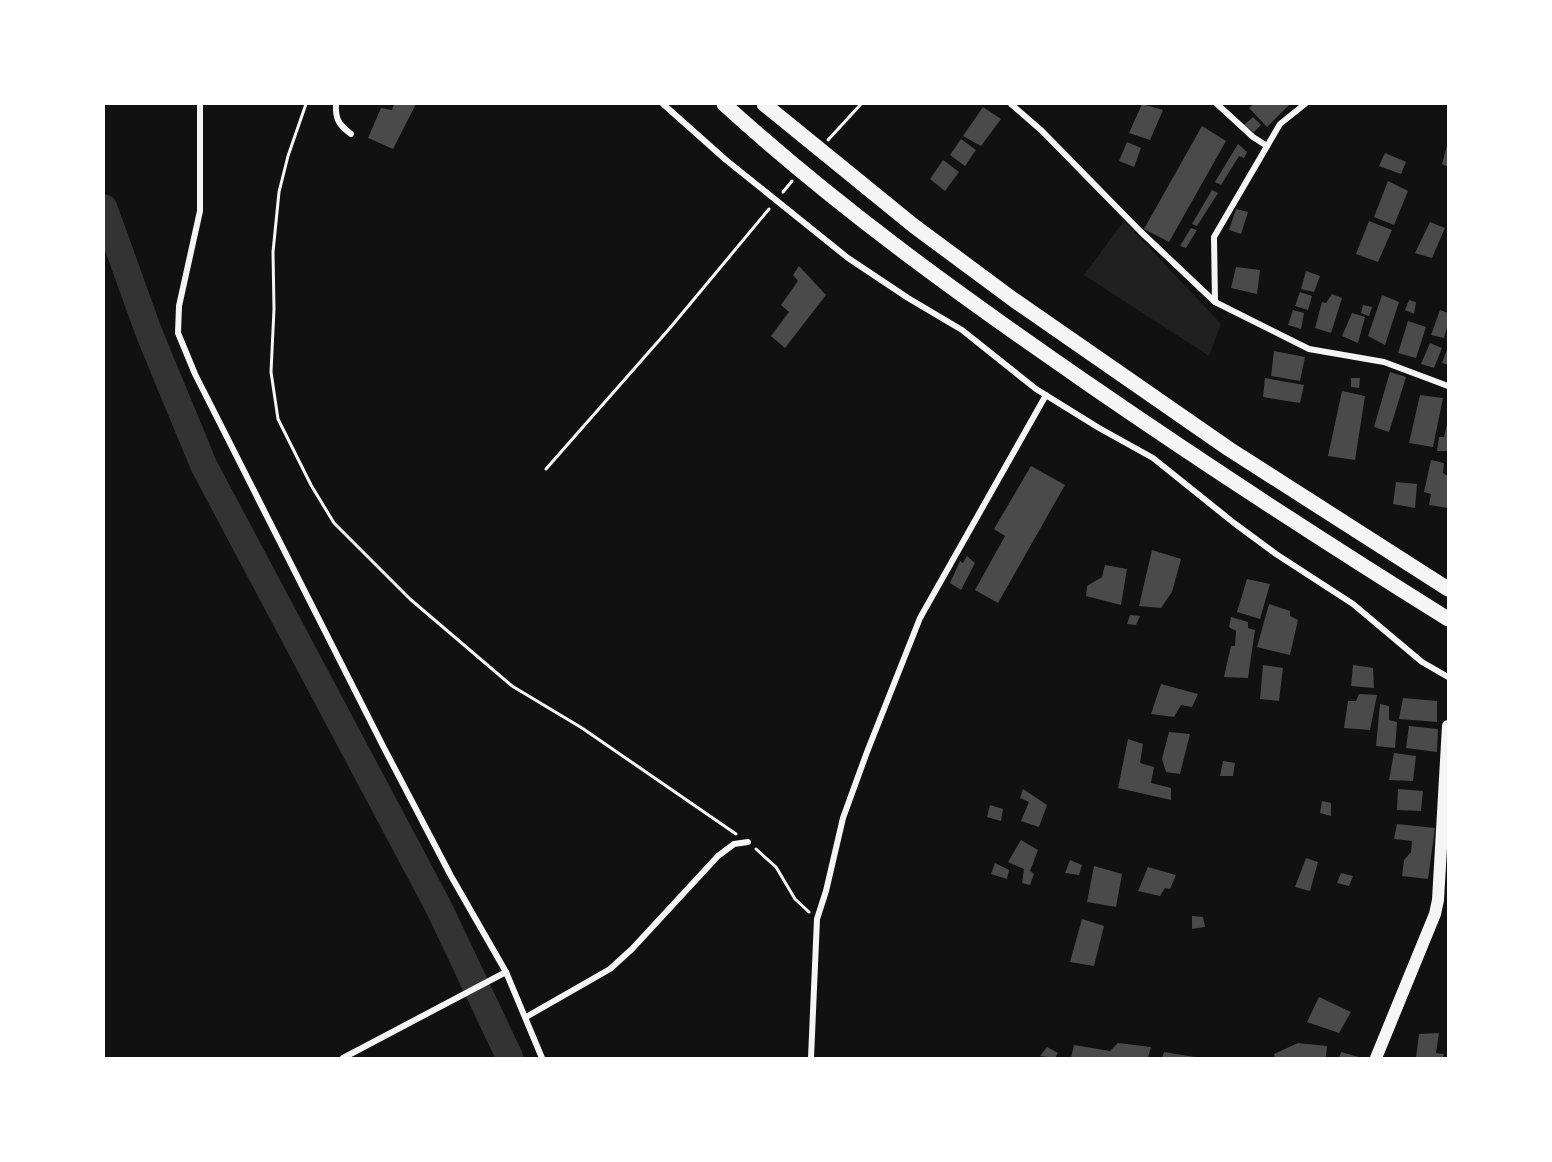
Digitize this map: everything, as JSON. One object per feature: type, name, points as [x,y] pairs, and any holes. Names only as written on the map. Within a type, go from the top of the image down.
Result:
[{"type":"highway","points":[[724,104],[777,152],[899,250],[999,323],[1215,471],[1449,619]]},
{"type":"highway","points":[[764,104],[914,226],[1014,300],[1229,449],[1449,589]]},
{"type":"main road","points":[[1376,1059],[1435,914],[1446,815],[1449,726]]},
{"type":"street","points":[[200,104],[200,211],[179,306],[178,333],[195,374],[383,746],[462,896],[506,972],[542,1059]]},
{"type":"street","points":[[336,104],[335,115],[340,125],[351,134]]},
{"type":"street","points":[[663,104],[776,201],[848,258],[908,298],[963,330],[1046,395],[1153,458],[1234,524],[1276,555],[1353,604],[1422,662],[1449,677]]},
{"type":"street","points":[[1011,104],[1042,131],[1140,231],[1215,302],[1309,349],[1384,362],[1449,386]]},
{"type":"street","points":[[1217,104],[1253,137],[1267,146]]},
{"type":"street","points":[[1215,302],[1214,237],[1280,124],[1305,104]]},
{"type":"street","points":[[811,1059],[817,919],[843,818],[920,618],[1046,395]]},
{"type":"street","points":[[526,1017],[610,969],[632,949],[718,856],[734,844],[748,842]]},
{"type":"street","points":[[343,1059],[506,972]]},
{"type":"path","points":[[306,104],[288,156],[279,192],[273,252],[274,309],[271,372],[278,419],[334,523],[410,599],[512,686],[591,734],[748,842],[776,867],[795,899],[817,919]]},
{"type":"path","points":[[842,123],[861,104]]},
{"type":"path","points":[[546,469],[670,328],[776,201]]},
{"type":"shaded area","points":[[1124,221],[1221,324],[1209,356],[1084,275]]},
{"type":"building","points":[[394,104],[416,104],[393,149],[368,138],[381,108],[392,110]]},
{"type":"building","points":[[1142,104],[1163,110],[1150,140],[1129,133]]},
{"type":"building","points":[[1254,104],[1290,104],[1267,127],[1249,108]]},
{"type":"building","points":[[983,107],[1001,119],[981,146],[963,136]]},
{"type":"building","points":[[1253,117],[1261,125],[1254,132],[1244,125]]},
{"type":"building","points":[[1202,126],[1226,141],[1169,242],[1144,229]]},
{"type":"building","points":[[961,139],[976,150],[965,166],[950,155]]},
{"type":"building","points":[[1127,142],[1141,148],[1134,167],[1119,161]]},
{"type":"building","points":[[1448,142],[1448,167],[1442,164]]},
{"type":"building","points":[[1238,144],[1247,152],[1244,158],[1239,156],[1221,185],[1215,182]]},
{"type":"building","points":[[1385,153],[1406,162],[1401,174],[1379,166]]},
{"type":"building","points":[[943,160],[959,172],[945,191],[930,179]]},
{"type":"building","points":[[1388,181],[1408,191],[1394,225],[1374,217]]},
{"type":"building","points":[[1212,190],[1218,193],[1197,226],[1192,224]]},
{"type":"building","points":[[1236,209],[1248,212],[1241,234],[1229,230]]},
{"type":"building","points":[[1369,221],[1392,230],[1378,262],[1356,254]]},
{"type":"building","points":[[1430,222],[1445,228],[1432,258],[1415,253]]},
{"type":"building","points":[[1191,228],[1197,230],[1186,248],[1180,246]]},
{"type":"building","points":[[799,266],[826,295],[785,348],[771,336],[789,312],[781,305],[798,281],[793,275]]},
{"type":"building","points":[[1236,267],[1260,270],[1257,294],[1231,288]]},
{"type":"building","points":[[1306,271],[1320,276],[1314,292],[1301,289]]},
{"type":"building","points":[[1300,292],[1312,296],[1308,310],[1295,306]]},
{"type":"building","points":[[1332,294],[1342,298],[1331,333],[1315,328],[1322,302],[1326,303]]},
{"type":"building","points":[[1382,295],[1399,302],[1385,345],[1368,336]]},
{"type":"building","points":[[1409,300],[1416,302],[1414,314],[1405,310]]},
{"type":"building","points":[[1363,305],[1372,307],[1369,316],[1361,313]]},
{"type":"building","points":[[1293,310],[1304,313],[1301,329],[1288,325]]},
{"type":"building","points":[[1440,310],[1448,313],[1444,338],[1431,335]]},
{"type":"building","points":[[1352,313],[1365,317],[1358,343],[1342,336]]},
{"type":"building","points":[[1408,321],[1426,327],[1416,358],[1398,353]]},
{"type":"building","points":[[1430,343],[1442,348],[1434,368],[1421,364]]},
{"type":"building","points":[[1448,347],[1448,365],[1442,363]]},
{"type":"building","points":[[1274,351],[1305,357],[1300,381],[1271,376]]},
{"type":"building","points":[[1390,372],[1406,377],[1389,432],[1374,427]]},
{"type":"building","points":[[1265,378],[1304,385],[1300,403],[1263,397]]},
{"type":"building","points":[[1351,378],[1360,378],[1359,388],[1351,387]]},
{"type":"building","points":[[1342,391],[1365,396],[1355,460],[1328,456]]},
{"type":"building","points":[[1420,395],[1443,398],[1433,447],[1409,443]]},
{"type":"building","points":[[1448,420],[1448,451],[1437,451],[1439,437],[1444,437]]},
{"type":"building","points":[[1431,460],[1444,463],[1443,473],[1448,476],[1448,508],[1429,505],[1431,494],[1424,492]]},
{"type":"building","points":[[1031,466],[1065,485],[998,603],[975,590],[1005,536],[994,529]]},
{"type":"building","points":[[1396,482],[1417,484],[1415,508],[1393,504]]},
{"type":"building","points":[[1152,550],[1181,559],[1172,592],[1161,608],[1139,606]]},
{"type":"building","points":[[967,556],[975,563],[961,590],[950,583],[960,561],[963,563]]},
{"type":"building","points":[[1105,565],[1127,569],[1121,605],[1086,596],[1087,586],[1102,577]]},
{"type":"building","points":[[1247,579],[1270,584],[1260,619],[1237,612]]},
{"type":"building","points":[[1269,604],[1290,611],[1290,616],[1298,620],[1290,655],[1257,647]]},
{"type":"building","points":[[1130,615],[1140,616],[1136,625],[1127,624]]},
{"type":"building","points":[[1231,617],[1248,622],[1248,628],[1255,630],[1248,678],[1224,677],[1231,646],[1235,646],[1236,631],[1229,627]]},
{"type":"building","points":[[1263,665],[1283,668],[1279,701],[1260,699]]},
{"type":"building","points":[[1353,665],[1373,668],[1374,688],[1351,686]]},
{"type":"building","points":[[1161,684],[1198,694],[1192,707],[1181,705],[1174,717],[1151,714]]},
{"type":"building","points":[[1359,694],[1377,695],[1370,730],[1344,728],[1348,701],[1356,701]]},
{"type":"building","points":[[1403,698],[1437,701],[1437,722],[1399,719]]},
{"type":"building","points":[[1380,704],[1389,706],[1389,720],[1397,722],[1395,748],[1376,746]]},
{"type":"building","points":[[1409,726],[1438,729],[1437,752],[1406,748]]},
{"type":"building","points":[[1169,732],[1190,734],[1180,774],[1166,772],[1162,759]]},
{"type":"building","points":[[1128,739],[1143,744],[1140,763],[1154,767],[1151,783],[1171,788],[1171,800],[1118,788]]},
{"type":"building","points":[[1394,753],[1416,756],[1413,781],[1389,780]]},
{"type":"building","points":[[1223,761],[1235,763],[1233,776],[1220,776]]},
{"type":"building","points":[[1023,789],[1047,805],[1039,827],[1021,821],[1029,802],[1020,798]]},
{"type":"building","points":[[1398,789],[1423,791],[1421,811],[1397,810]]},
{"type":"building","points":[[1322,801],[1331,803],[1331,816],[1320,813]]},
{"type":"building","points":[[990,805],[1003,809],[1001,821],[987,817]]},
{"type":"building","points":[[1397,824],[1435,828],[1428,879],[1402,876],[1404,860],[1411,852],[1412,841],[1394,839]]},
{"type":"building","points":[[1021,840],[1038,850],[1030,871],[1034,874],[1030,885],[1022,883],[1024,869],[1008,862]]},
{"type":"building","points":[[1306,858],[1318,862],[1310,891],[1295,887]]},
{"type":"building","points":[[1070,860],[1082,865],[1079,875],[1065,873]]},
{"type":"building","points":[[995,863],[1009,870],[1007,879],[991,874]]},
{"type":"building","points":[[1094,866],[1122,874],[1116,907],[1087,902]]},
{"type":"building","points":[[1148,867],[1176,875],[1170,889],[1165,888],[1160,896],[1138,891]]},
{"type":"building","points":[[1341,873],[1353,876],[1349,886],[1337,883]]},
{"type":"building","points":[[1192,916],[1203,917],[1205,927],[1192,929]]},
{"type":"building","points":[[1082,919],[1104,926],[1094,966],[1070,962]]},
{"type":"building","points":[[1319,997],[1351,1012],[1339,1033],[1307,1022]]},
{"type":"building","points":[[1439,1033],[1436,1053],[1444,1054],[1443,1058],[1416,1058],[1419,1034]]},
{"type":"building","points":[[1118,1043],[1151,1047],[1148,1058],[1071,1058],[1074,1045],[1110,1051]]},
{"type":"building","points":[[1298,1043],[1327,1046],[1326,1057],[1275,1058],[1274,1054]]},
{"type":"building","points":[[1047,1047],[1058,1053],[1055,1058],[1040,1056]]},
{"type":"building","points":[[1164,1052],[1195,1057],[1195,1058],[1162,1058]]},
{"type":"building","points":[[1341,1052],[1362,1058],[1339,1058]]},
{"type":"waterway","points":[[104,208],[149,333],[204,466],[439,908],[510,1058]]}]
